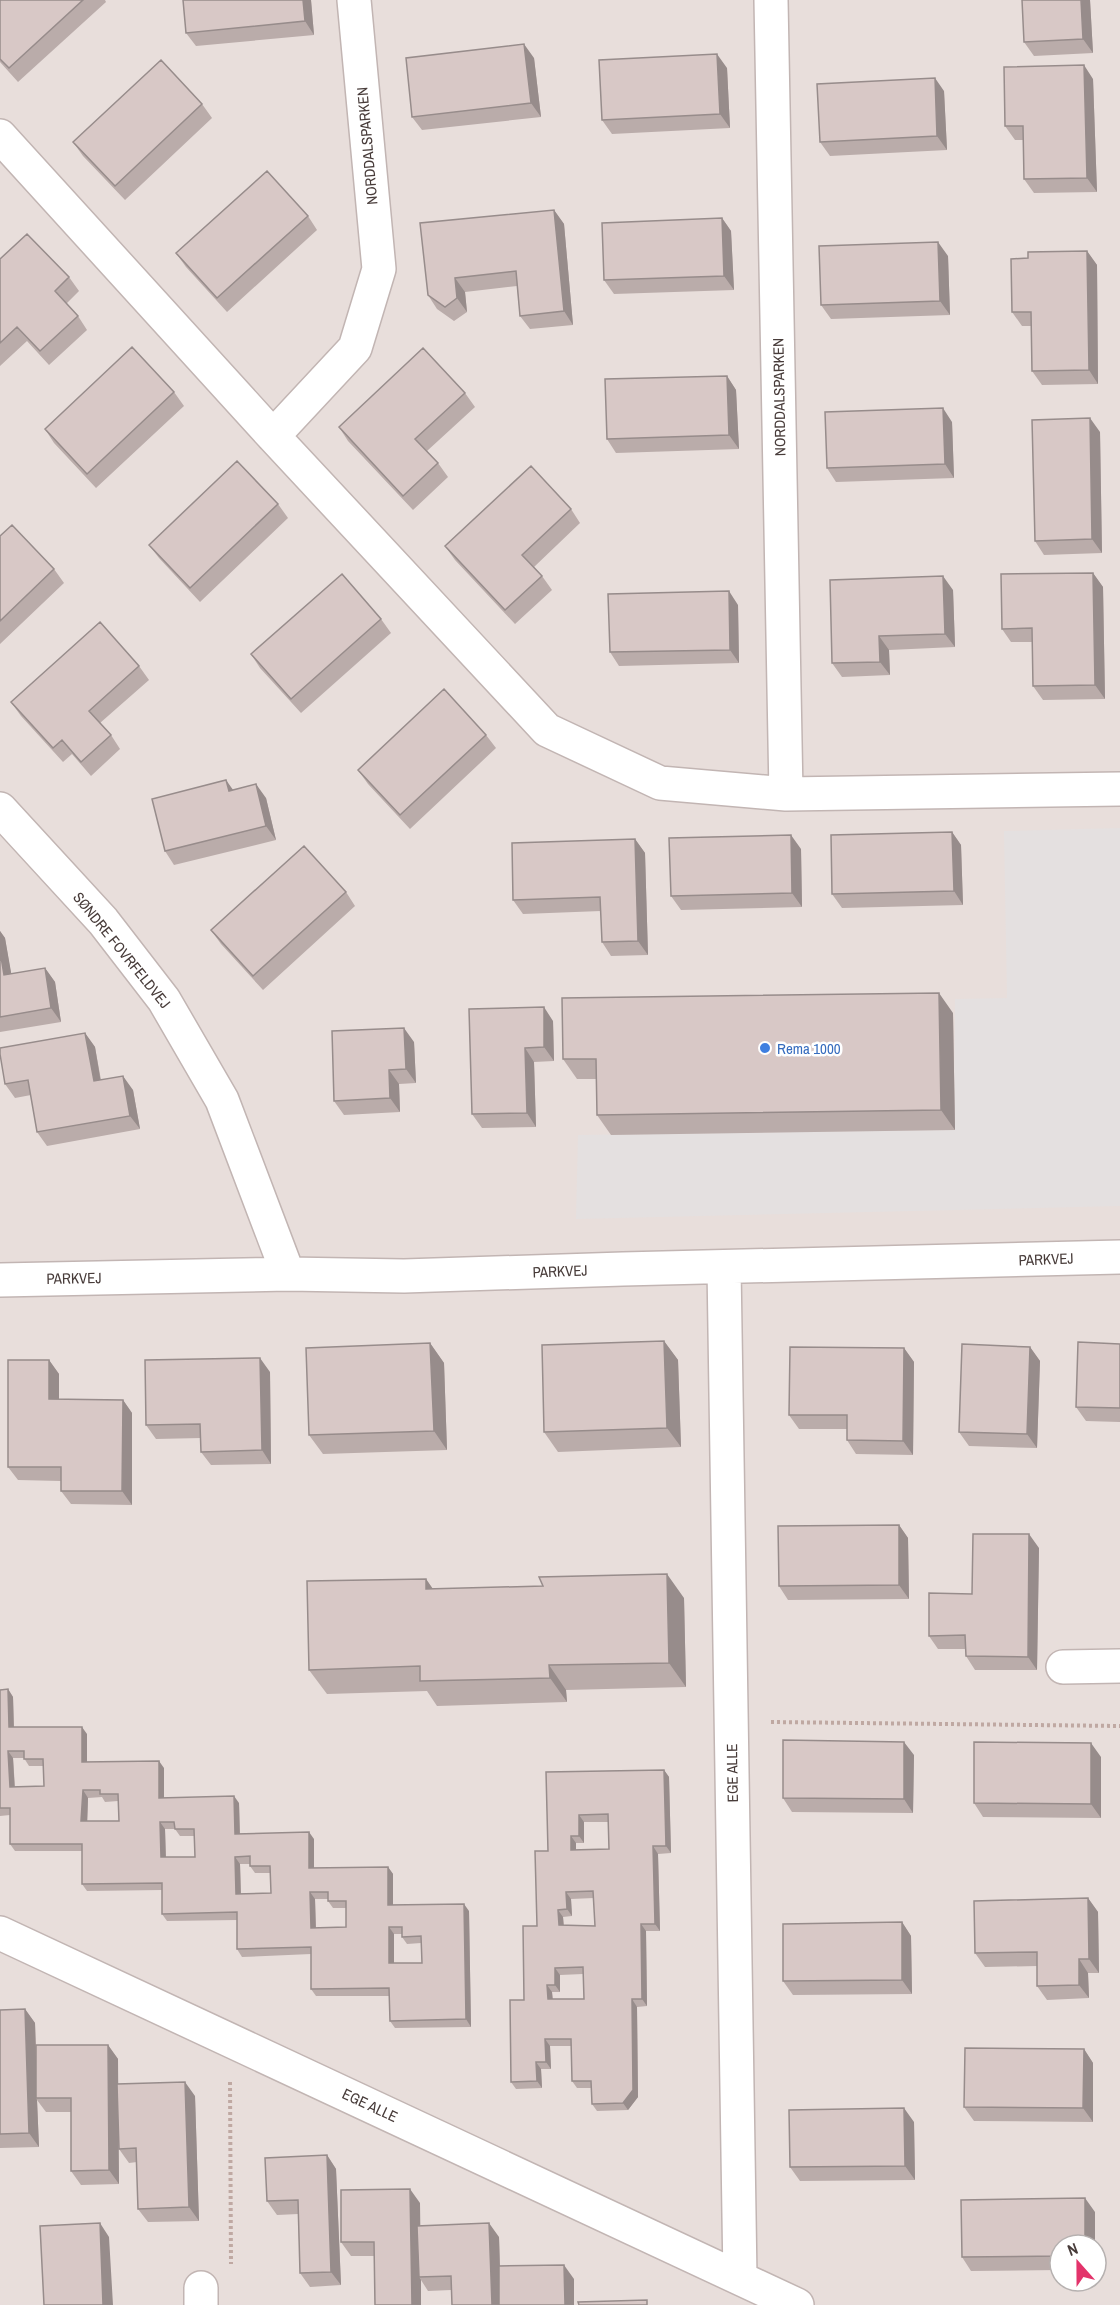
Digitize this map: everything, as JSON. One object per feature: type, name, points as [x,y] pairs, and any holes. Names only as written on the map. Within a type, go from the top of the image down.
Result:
[{"type":"street","name":"NORDDALSPARKEN","points":[[273,436],[355,348],[379,269],[354,0]]},
{"type":"street","name":"NORDDALSPARKEN","points":[[771,0],[786,794]]},
{"type":"street","points":[[0,136],[273,436],[547,730],[660,783],[786,794],[1120,789]]},
{"type":"street","name":"SØNDRE FOVRFELDVEJ","points":[[0,809],[103,921],[165,1000],[222,1100],[288,1274]]},
{"type":"street","name":"PARKVEJ","points":[[0,1280],[288,1274],[404,1276],[1120,1257]]},
{"type":"street","name":"EGE ALLE","points":[[724,1268],[740,2278]]},
{"type":"street","points":[[1063,1667],[1120,1666]]},
{"type":"street","name":"EGE ALLE","points":[[0,1933],[797,2305]]},
{"type":"path","points":[[731,1722],[1120,1726]]},
{"type":"path","points":[[229,2040],[231,2266]]},
{"type":"shaded area","points":[[0,0],[1120,0],[1120,2305],[0,2305]]},
{"type":"shaded area","points":[[1120,828],[1120,1206],[576,1219],[578,1135],[954,1130],[955,999],[1007,998],[1004,831]]},
{"type":"building","points":[[0,0],[83,0],[9,68],[0,59]]},
{"type":"building","points":[[183,0],[303,0],[305,21],[186,33]]},
{"type":"building","points":[[1022,0],[1081,0],[1083,39],[1024,42]]},
{"type":"building","points":[[524,44],[531,103],[412,117],[406,58]]},
{"type":"building","points":[[717,54],[720,114],[602,120],[599,60]]},
{"type":"building","points":[[161,60],[202,104],[115,186],[73,142]]},
{"type":"building","points":[[1084,65],[1087,178],[1024,179],[1023,126],[1005,126],[1004,67]]},
{"type":"building","points":[[935,78],[937,136],[820,142],[817,84]]},
{"type":"building","points":[[267,171],[308,216],[217,298],[176,253]]},
{"type":"building","points":[[554,210],[564,311],[520,316],[516,271],[455,278],[457,298],[445,307],[428,295],[420,223]]},
{"type":"building","points":[[722,218],[724,276],[604,280],[602,223]]},
{"type":"building","points":[[27,234],[69,277],[55,291],[78,316],[40,351],[17,327],[0,343],[0,259]]},
{"type":"building","points":[[938,242],[940,301],[821,305],[819,246]]},
{"type":"building","points":[[1087,251],[1089,370],[1032,371],[1031,312],[1012,312],[1011,259],[1028,258],[1028,252]]},
{"type":"building","points":[[132,347],[174,392],[87,474],[45,429]]},
{"type":"building","points":[[423,348],[465,393],[415,439],[438,463],[403,496],[339,427]]},
{"type":"building","points":[[727,376],[729,435],[607,439],[605,379]]},
{"type":"building","points":[[943,408],[945,464],[827,468],[825,412]]},
{"type":"building","points":[[1090,418],[1092,539],[1035,541],[1032,420]]},
{"type":"building","points":[[237,461],[278,504],[190,588],[149,545]]},
{"type":"building","points":[[531,466],[571,509],[522,555],[542,576],[505,610],[445,546]]},
{"type":"building","points":[[12,525],[54,569],[0,621],[0,536]]},
{"type":"building","points":[[1093,573],[1095,685],[1033,686],[1032,628],[1002,629],[1001,574]]},
{"type":"building","points":[[342,574],[381,619],[291,699],[251,654]]},
{"type":"building","points":[[943,576],[945,634],[879,636],[880,662],[832,663],[830,580]]},
{"type":"building","points":[[729,591],[730,650],[610,652],[608,594]]},
{"type":"building","points":[[100,622],[139,666],[89,711],[111,735],[81,762],[62,740],[53,748],[11,702]]},
{"type":"building","points":[[444,689],[486,735],[400,815],[358,770]]},
{"type":"building","points":[[226,780],[229,791],[256,784],[266,826],[165,851],[152,799]]},
{"type":"building","points":[[952,832],[954,891],[832,894],[831,835]]},
{"type":"building","points":[[791,835],[792,893],[671,896],[669,838]]},
{"type":"building","points":[[635,839],[638,941],[602,942],[600,897],[513,900],[512,843]]},
{"type":"building","points":[[304,846],[346,892],[253,976],[211,930]]},
{"type":"building","points":[[0,951],[4,975],[45,968],[51,1008],[0,1017]]},
{"type":"building","name":"Rema 1000","points":[[939,993],[941,1110],[597,1115],[596,1059],[563,1059],[562,998]]},
{"type":"building","points":[[544,1007],[544,1047],[525,1048],[527,1113],[472,1114],[469,1009]]},
{"type":"building","points":[[404,1028],[406,1069],[389,1070],[390,1098],[334,1101],[332,1031]]},
{"type":"building","points":[[85,1033],[94,1081],[123,1076],[130,1116],[37,1132],[28,1080],[5,1084],[0,1048]]},
{"type":"building","points":[[664,1341],[667,1428],[544,1432],[542,1345]]},
{"type":"building","points":[[1078,1342],[1120,1344],[1120,1408],[1076,1407]]},
{"type":"building","points":[[430,1343],[434,1431],[309,1435],[306,1348]]},
{"type":"building","points":[[962,1344],[1030,1347],[1027,1434],[959,1432]]},
{"type":"building","points":[[790,1347],[904,1348],[903,1441],[847,1440],[847,1415],[789,1415]]},
{"type":"building","points":[[260,1358],[262,1450],[201,1452],[200,1424],[146,1425],[145,1360]]},
{"type":"building","points":[[8,1360],[49,1360],[49,1399],[123,1400],[122,1491],[61,1491],[61,1467],[8,1467]]},
{"type":"building","points":[[899,1525],[899,1585],[779,1586],[778,1526]]},
{"type":"building","points":[[973,1534],[1029,1534],[1028,1657],[966,1656],[965,1635],[929,1636],[929,1593],[972,1594]]},
{"type":"building","points":[[667,1574],[669,1663],[549,1665],[550,1678],[420,1681],[420,1666],[309,1670],[307,1581],[426,1579],[426,1589],[543,1586],[539,1577]]},
{"type":"building","points":[[8,1689],[9,1727],[82,1727],[82,1762],[159,1761],[159,1798],[234,1796],[235,1834],[309,1832],[309,1868],[388,1867],[388,1905],[464,1904],[466,2019],[390,2021],[389,1988],[311,1989],[311,1947],[237,1949],[237,1912],[162,1914],[162,1883],[82,1884],[82,1844],[10,1844],[10,1808],[0,1808],[0,1690]],"holes":[[[8,1751],[24,1751],[24,1759],[43,1759],[44,1786],[10,1787]],[[83,1790],[100,1790],[100,1794],[118,1794],[119,1821],[81,1821]],[[160,1822],[174,1822],[175,1829],[194,1829],[195,1857],[161,1857]],[[250,1856],[250,1866],[270,1866],[271,1893],[236,1894],[235,1857]],[[310,1892],[328,1892],[328,1901],[346,1901],[346,1927],[311,1928]],[[389,1927],[402,1927],[402,1937],[421,1936],[422,1963],[389,1963]]]},
{"type":"building","points":[[783,1740],[904,1742],[904,1799],[783,1798]]},
{"type":"building","points":[[974,1742],[1091,1743],[1091,1804],[974,1803]]},
{"type":"building","points":[[664,1770],[666,1846],[653,1846],[655,1924],[641,1924],[642,1999],[632,1999],[633,2090],[623,2103],[592,2104],[591,2081],[572,2081],[571,2039],[545,2039],[546,2062],[536,2062],[537,2081],[511,2082],[510,2000],[524,2000],[523,1926],[537,1926],[535,1851],[548,1851],[546,1772]],"holes":[[[608,1814],[609,1849],[571,1850],[571,1836],[579,1836],[579,1815]],[[593,1891],[595,1926],[559,1925],[558,1910],[567,1909],[566,1892]],[[583,1967],[584,1999],[548,1999],[547,1985],[555,1985],[555,1968]]]},
{"type":"building","points":[[1088,1898],[1089,1959],[1079,1959],[1079,1985],[1037,1986],[1037,1952],[975,1953],[974,1901]]},
{"type":"building","points":[[902,1922],[902,1980],[783,1981],[783,1924]]},
{"type":"building","points":[[25,2009],[29,2133],[0,2134],[0,2010]]},
{"type":"building","points":[[36,2045],[108,2045],[109,2170],[71,2171],[71,2098],[36,2098]]},
{"type":"building","points":[[965,2048],[1084,2049],[1083,2108],[964,2107]]},
{"type":"building","points":[[185,2082],[189,2207],[138,2209],[136,2148],[119,2149],[117,2084]]},
{"type":"building","points":[[904,2108],[905,2166],[790,2167],[789,2110]]},
{"type":"building","points":[[327,2155],[331,2272],[300,2273],[298,2200],[267,2201],[265,2158]]},
{"type":"building","points":[[410,2189],[412,2305],[375,2305],[374,2242],[341,2242],[341,2190]]},
{"type":"building","points":[[1085,2198],[1085,2233],[1048,2233],[1048,2256],[962,2257],[961,2200]]},
{"type":"building","points":[[100,2223],[103,2305],[44,2305],[40,2226]]},
{"type":"building","points":[[489,2223],[492,2305],[452,2305],[451,2276],[419,2277],[417,2226]]},
{"type":"building","points":[[564,2265],[565,2305],[499,2305],[499,2266]]},
{"type":"building","points":[[647,2300],[647,2305],[579,2305],[578,2302]]},
{"type":"place","name":"Rema 1000","points":[[765,1048]]}]
